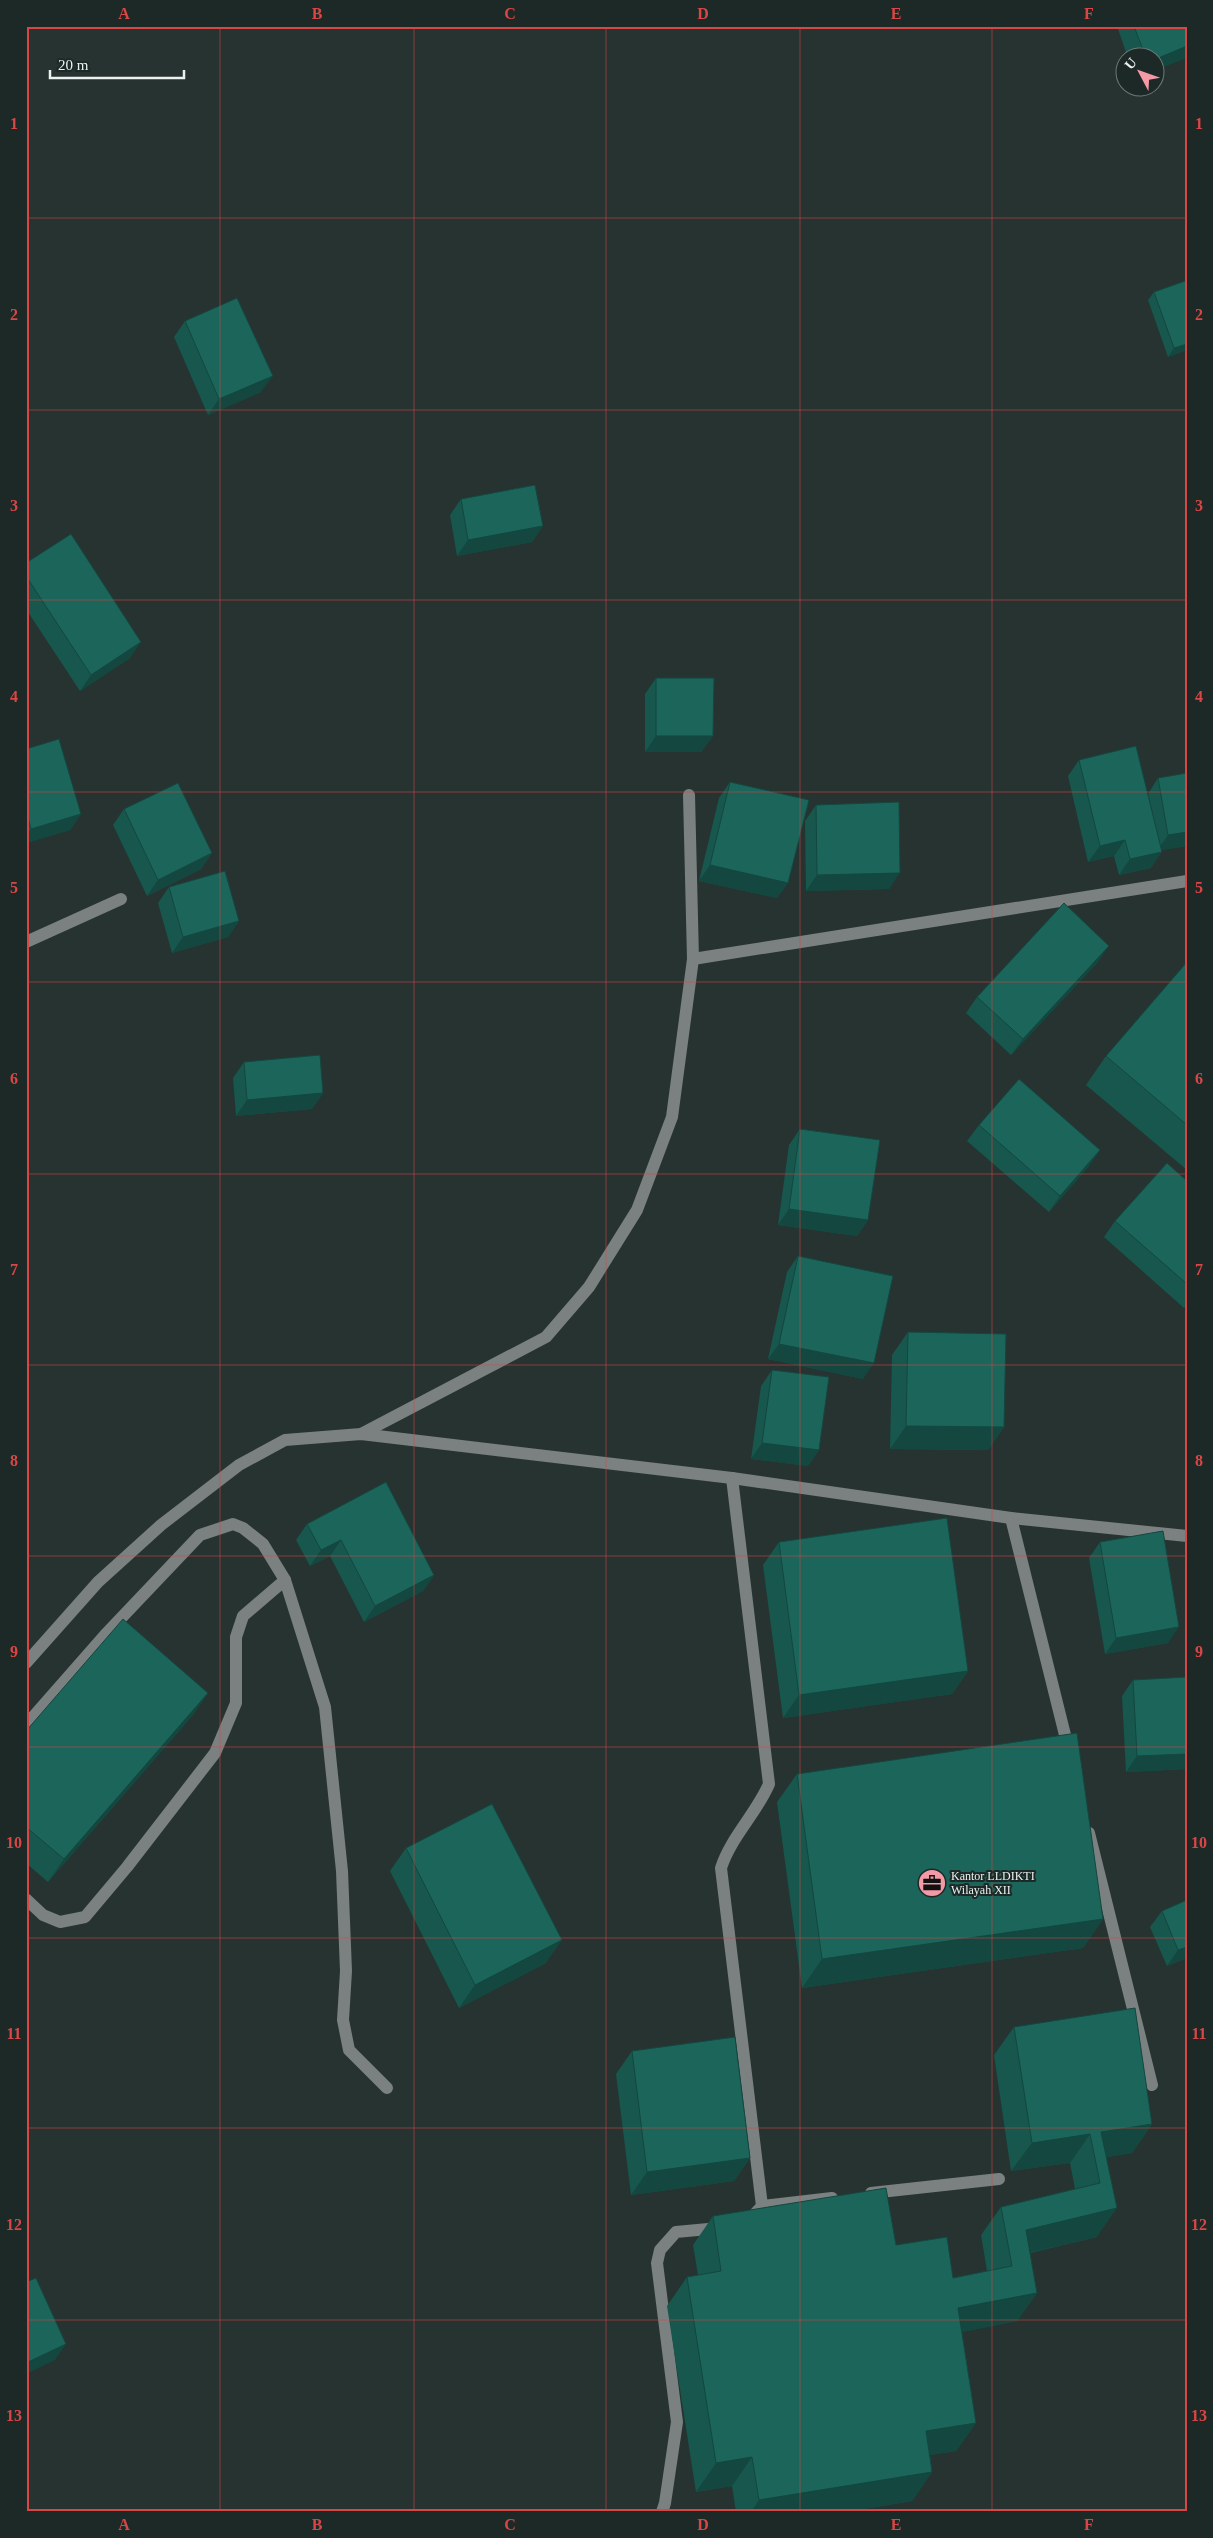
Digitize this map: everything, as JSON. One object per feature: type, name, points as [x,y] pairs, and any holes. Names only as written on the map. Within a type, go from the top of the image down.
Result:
[{"type":"street","points":[[361,1434],[546,1337],[589,1287],[637,1210],[672,1117],[693,959],[689,795]]},
{"type":"street","points":[[693,959],[1187,881]]},
{"type":"street","points":[[26,942],[121,899]]},
{"type":"street","points":[[26,1663],[98,1582],[160,1525],[239,1465],[285,1440],[361,1434],[732,1478],[1011,1518],[1187,1536]]},
{"type":"street","points":[[732,1478],[768,1784],[761,1802],[726,1851],[721,1868],[762,2206]]},
{"type":"street","points":[[1011,1518],[1073,1768]]},
{"type":"street","points":[[26,1725],[105,1635],[200,1535],[233,1524],[244,1528],[263,1544],[285,1580],[325,1707],[342,1871],[346,1971],[343,2020],[349,2050],[387,2088]]},
{"type":"street","points":[[26,1899],[43,1915],[60,1922],[85,1917],[127,1867],[215,1754],[236,1703],[236,1637],[243,1616],[285,1580]]},
{"type":"street","points":[[1085,1816],[1152,2085]]},
{"type":"street","points":[[861,2195],[999,2179]]},
{"type":"street","points":[[662,2512],[677,2422],[660,2298],[657,2264],[660,2250],[676,2232],[737,2227],[762,2206],[841,2197]]},
{"type":"building","points":[[1134,26],[1187,26],[1187,46],[1166,55],[1166,48],[1142,48]]},
{"type":"building","points":[[1185,281],[1187,287],[1187,344],[1174,348],[1154,292]]},
{"type":"building","points":[[237,298],[273,376],[219,399],[185,321]]},
{"type":"building","points":[[535,485],[543,526],[468,540],[461,499]]},
{"type":"building","points":[[71,534],[141,642],[91,675],[26,576],[26,563]]},
{"type":"building","points":[[656,678],[714,678],[713,736],[656,736]]},
{"type":"building","points":[[59,739],[81,814],[31,829],[26,811],[26,749]]},
{"type":"building","points":[[1136,746],[1162,852],[1130,859],[1125,840],[1100,846],[1079,760]]},
{"type":"building","points":[[1187,773],[1187,832],[1168,835],[1158,778]]},
{"type":"building","points":[[730,782],[809,800],[788,883],[710,865]]},
{"type":"building","points":[[178,783],[212,853],[158,880],[124,809]]},
{"type":"building","points":[[899,802],[900,873],[817,875],[816,805]]},
{"type":"building","points":[[225,871],[239,921],[183,937],[169,887]]},
{"type":"building","points":[[1064,903],[1109,946],[1023,1039],[977,997]]},
{"type":"building","points":[[1187,962],[1187,1125],[1106,1056]]},
{"type":"building","points":[[320,1055],[323,1093],[247,1100],[244,1062]]},
{"type":"building","points":[[1019,1079],[1100,1150],[1060,1196],[979,1125]]},
{"type":"building","points":[[800,1129],[880,1140],[868,1220],[789,1209]]},
{"type":"building","points":[[1167,1163],[1187,1181],[1187,1284],[1115,1221]]},
{"type":"building","points":[[798,1256],[893,1276],[874,1363],[779,1344]]},
{"type":"building","points":[[908,1332],[1006,1334],[1004,1427],[906,1426]]},
{"type":"building","points":[[772,1370],[829,1377],[819,1450],[762,1443]]},
{"type":"building","points":[[386,1482],[434,1575],[375,1606],[341,1540],[321,1550],[307,1524]]},
{"type":"building","points":[[947,1518],[968,1671],[799,1695],[779,1542]]},
{"type":"building","points":[[1163,1531],[1179,1627],[1116,1638],[1100,1542]]},
{"type":"building","points":[[123,1619],[208,1693],[64,1859],[26,1827],[26,1731]]},
{"type":"building","points":[[1187,1677],[1187,1754],[1137,1756],[1133,1680]]},
{"type":"building","points":[[1077,1733],[1103,1919],[822,1959],[797,1774]]},
{"type":"building","points":[[492,1804],[562,1940],[475,1985],[406,1848]]},
{"type":"building","points":[[1187,1900],[1187,1947],[1178,1950],[1162,1911]]},
{"type":"building","points":[[1135,2008],[1152,2124],[1101,2132],[1117,2208],[1026,2230],[1037,2293],[958,2308],[976,2423],[926,2431],[932,2472],[759,2500],[752,2457],[716,2463],[687,2277],[721,2271],[713,2216],[886,2188],[896,2245],[947,2237],[953,2278],[1012,2266],[1001,2207],[1100,2183],[1090,2134],[1032,2143],[1014,2027]]},
{"type":"building","points":[[735,2037],[750,2158],[647,2172],[632,2051]]},
{"type":"building","points":[[36,2278],[66,2344],[26,2363],[26,2282]]},
{"type":"place","name":"Kantor LLDIKTI Wilayah XII","points":[[932,1883]]}]
